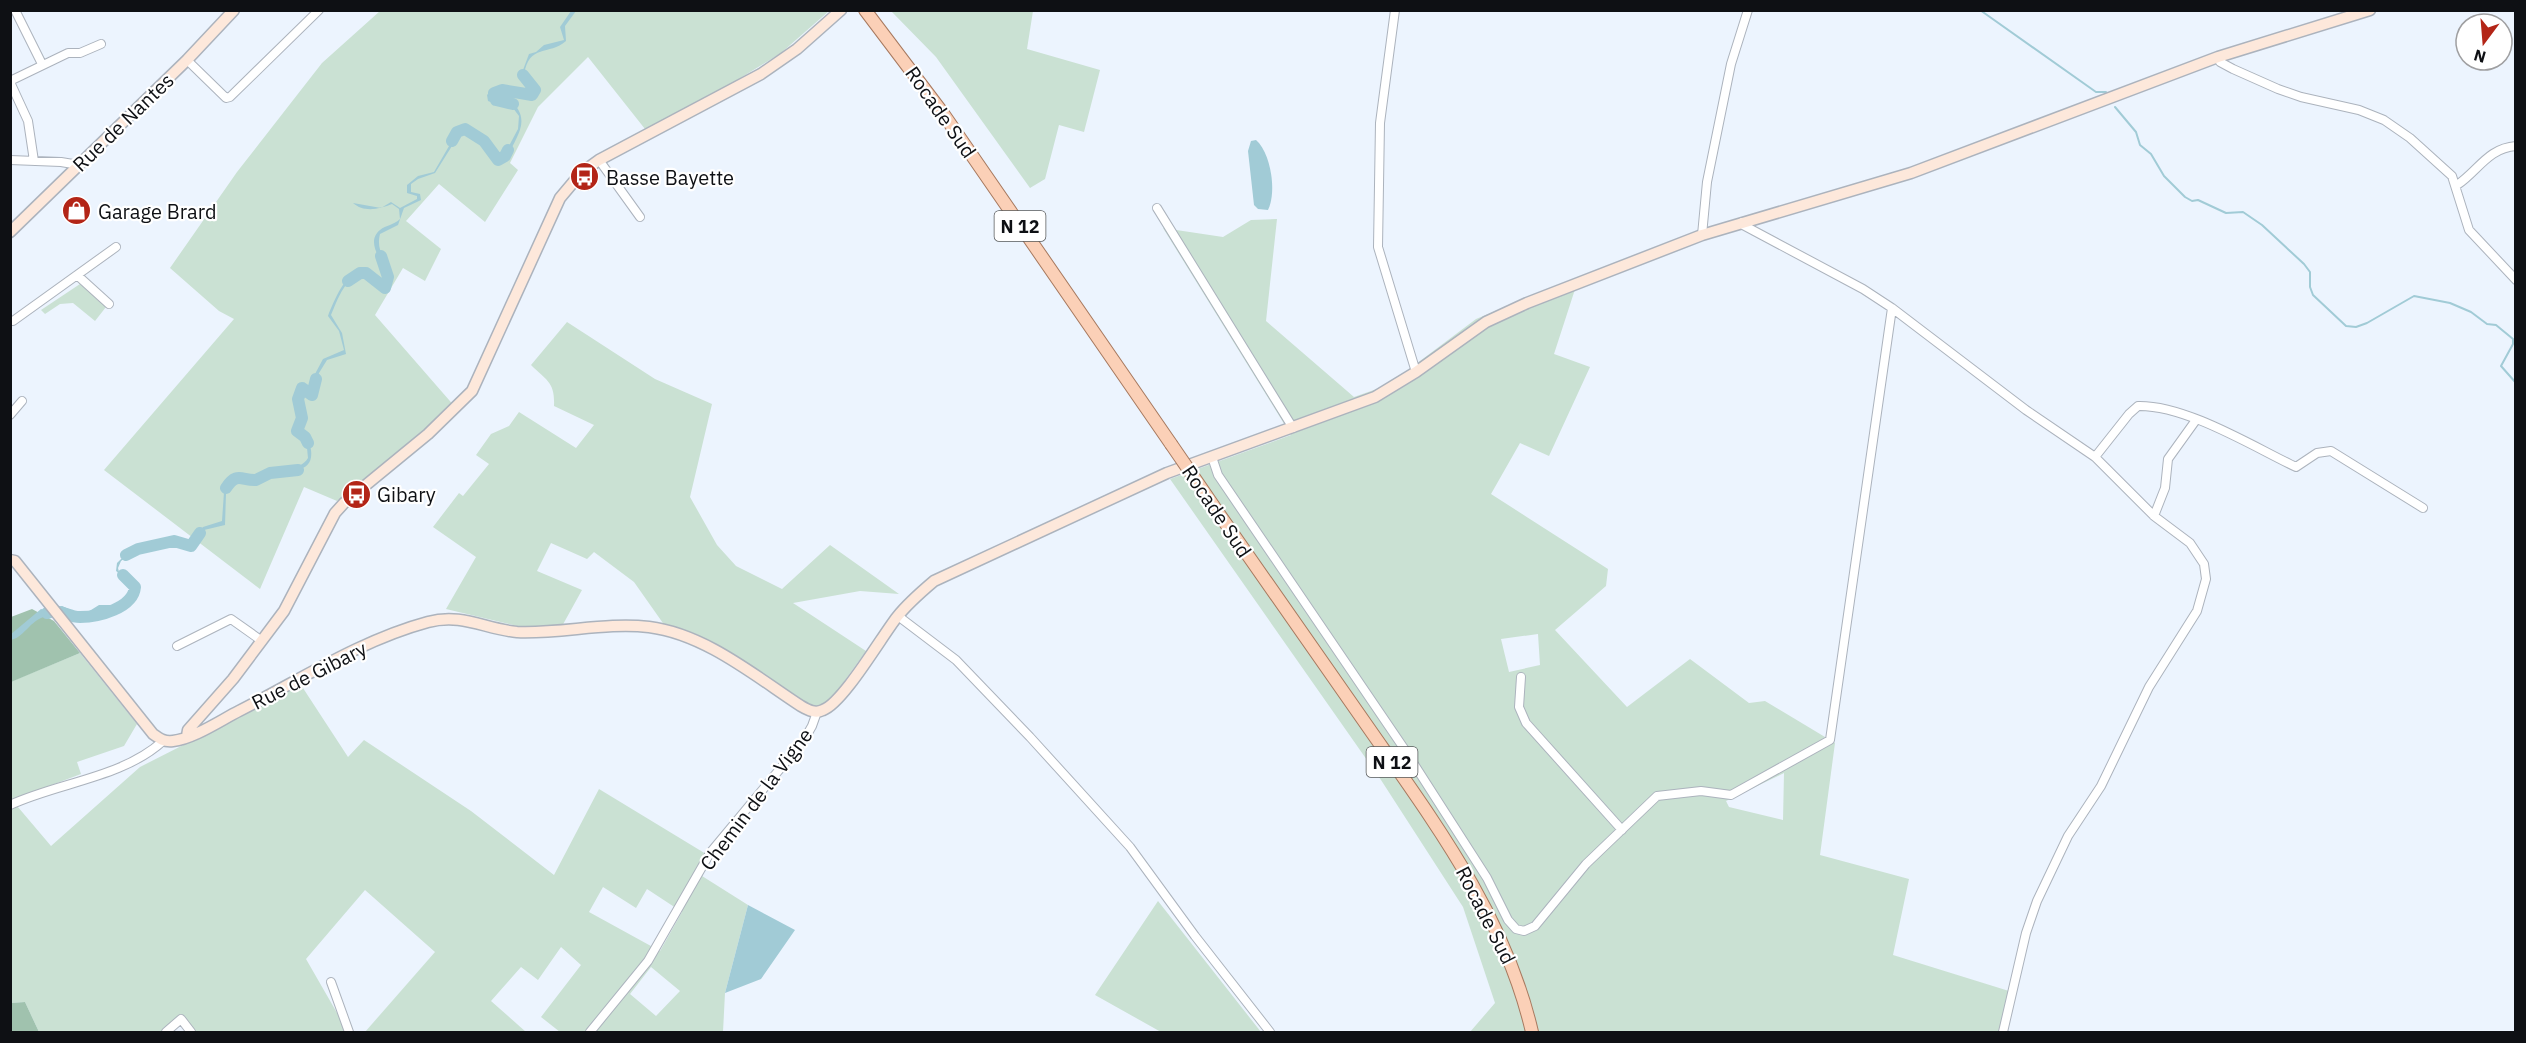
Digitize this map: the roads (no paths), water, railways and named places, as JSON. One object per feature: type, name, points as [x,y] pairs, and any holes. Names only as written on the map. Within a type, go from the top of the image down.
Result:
[{"type":"main road","name":"Rocade Sud","points":[[866,10],[942,112],[1414,793],[1470,878],[1514,971],[1532,1032]]},
{"type":"street","points":[[15,10],[42,64]]},
{"type":"street","name":"Rue de Nantes","points":[[10,232],[187,60],[234,10]]},
{"type":"street","points":[[187,736],[188,730],[284,611],[335,513],[428,434],[472,391],[560,198],[581,173],[599,160],[761,74],[797,49],[841,10]]},
{"type":"street","points":[[1395,10],[1380,123],[1378,247],[1416,372]]},
{"type":"street","points":[[1702,235],[1707,182],[1731,64],[1748,10]]},
{"type":"street","points":[[817,712],[830,706],[898,616],[917,594],[934,581],[1119,494],[1375,396],[1416,372],[1486,322],[1527,303],[1702,235],[1911,173],[2218,57],[2370,10]]},
{"type":"street","points":[[187,60],[226,98],[230,97],[318,11]]},
{"type":"street","points":[[34,161],[28,121],[10,82],[68,53],[80,53],[101,44]]},
{"type":"street","points":[[2218,57],[2220,62],[2233,69],[2278,89],[2301,97],[2359,110],[2384,120],[2437,161],[2452,176],[2457,184],[2469,230],[2516,280]]},
{"type":"street","points":[[2457,184],[2468,178],[2487,157],[2499,149],[2516,146]]},
{"type":"street","points":[[10,160],[79,165]]},
{"type":"street","points":[[599,160],[640,217]]},
{"type":"street","points":[[1157,208],[1293,428]]},
{"type":"street","points":[[1742,222],[1743,225],[1764,238],[1863,289],[1892,308],[2026,410],[2095,458],[2154,516],[2190,543],[2204,564],[2206,579],[2198,611],[2149,687],[2101,786],[2068,836],[2053,864],[2026,933],[2003,1032]]},
{"type":"street","points":[[10,321],[116,247]]},
{"type":"street","points":[[77,275],[109,304]]},
{"type":"street","points":[[1212,457],[1218,475],[1403,747],[1487,878],[1508,920],[1516,929],[1524,931],[1535,926],[1586,864],[1657,796],[1701,791],[1731,795],[1830,740],[1892,308]]},
{"type":"street","points":[[10,415],[22,401]]},
{"type":"street","points":[[2095,458],[2138,405],[2168,408],[2296,467],[2317,453],[2331,451],[2423,508]]},
{"type":"street","points":[[2154,516],[2165,488],[2168,459],[2196,420]]},
{"type":"street","points":[[10,560],[15,561],[153,734],[164,741],[149,754],[105,773],[33,794],[10,805]]},
{"type":"street","points":[[898,616],[956,660],[1030,737],[1122,839],[1270,1032]]},
{"type":"street","points":[[177,646],[231,619],[262,641]]},
{"type":"street","name":"Rue de Gibary","points":[[164,741],[176,741],[187,736],[381,639],[431,621],[457,619],[513,631],[535,633],[617,626],[649,627],[674,633],[696,641],[732,661],[801,706],[817,712]]},
{"type":"street","points":[[1521,677],[1519,707],[1526,723],[1622,830]]},
{"type":"street","name":"Chemin de la Vigne","points":[[590,1032],[648,961],[710,853],[804,740],[817,712]]},
{"type":"street","points":[[331,982],[349,1032]]},
{"type":"street","points":[[166,1032],[181,1019],[192,1032]]},
{"type":"water","points":[[571,11],[576,11],[565,26],[566,41],[530,58],[524,75],[534,86],[520,78],[529,54],[536,52],[544,45],[564,40],[560,27]]},
{"type":"water","points":[[505,86],[533,93],[535,88],[537,90],[533,97],[508,90],[495,94],[495,100],[515,105],[521,118],[520,130],[508,156],[498,160],[489,143],[467,128],[462,130],[435,173],[411,184],[411,192],[420,194],[421,200],[404,208],[398,225],[380,234],[380,249],[389,273],[376,252],[374,240],[380,230],[400,219],[399,209],[392,204],[382,207],[391,202],[400,208],[417,199],[417,196],[407,193],[407,185],[418,176],[434,172],[460,127],[467,125],[483,134],[494,145],[499,156],[503,157],[518,129],[519,116],[510,104],[498,105],[488,101],[487,95],[493,89]]},
{"type":"water","points":[[1256,140],[1265,154],[1271,173],[1272,193],[1268,210],[1258,209],[1254,205],[1248,151],[1251,141]]},
{"type":"water","points":[[353,203],[380,208],[367,209]]},
{"type":"water","points":[[365,269],[385,282],[389,273],[387,288],[366,273],[353,278],[344,288],[331,315],[342,333],[346,354],[327,360],[319,373],[314,395],[303,387],[301,401],[304,418],[298,432],[306,437],[309,444],[311,458],[309,463],[300,469],[273,472],[254,481],[243,477],[232,481],[226,494],[225,525],[204,530],[195,546],[187,546],[176,541],[139,549],[180,538],[187,544],[194,544],[203,527],[222,521],[224,492],[230,478],[245,474],[255,478],[273,469],[296,467],[308,458],[306,438],[296,433],[302,416],[298,406],[299,386],[301,383],[314,389],[315,374],[323,359],[344,350],[339,331],[328,316],[342,286],[353,273]]},
{"type":"water","points":[[135,550],[121,561],[118,568],[119,572],[137,585],[136,592],[135,597],[131,603],[98,615],[84,617],[55,608],[62,606],[83,615],[99,605],[118,605],[136,591],[135,585],[116,571],[117,563]]},
{"type":"water","points":[[41,609],[49,611],[52,615],[33,623],[21,635],[11,640],[10,635]]},
{"type":"water","points":[[748,905],[795,930],[761,979],[725,993]]},
{"type":"waterway","points":[[1980,10],[2096,92],[2106,92]]},
{"type":"waterway","points":[[513,104],[496,100],[494,93],[502,90],[532,95],[535,90],[523,75]]},
{"type":"waterway","points":[[2115,107],[2136,132],[2140,145],[2151,154],[2164,176],[2185,197],[2192,201],[2198,200],[2226,213],[2243,212],[2262,225],[2304,264],[2310,272],[2310,287],[2313,295],[2346,326],[2356,327],[2367,323],[2414,296],[2450,303],[2471,312],[2487,324],[2496,325],[2513,339],[2513,344],[2501,366],[2516,383]]},
{"type":"waterway","points":[[452,141],[457,132],[465,129],[484,141],[498,160],[505,156],[508,150]]},
{"type":"waterway","points":[[348,281],[360,273],[366,273],[385,288],[388,277],[381,256]]},
{"type":"waterway","points":[[308,443],[305,437],[297,431],[302,418],[298,399],[302,388],[312,395],[316,379]]},
{"type":"waterway","points":[[226,488],[237,478],[256,480],[270,473],[298,470]]},
{"type":"waterway","points":[[126,555],[138,549],[174,541],[191,546],[200,533]]},
{"type":"waterway","points":[[47,613],[60,612],[80,617],[114,610],[128,601],[135,587],[123,575]]},
{"type":"place","name":"Basse Bayette","points":[[585,177]]},
{"type":"place","name":"Garage Brard","points":[[77,211]]},
{"type":"place","name":"Gibary","points":[[356,494]]}]
